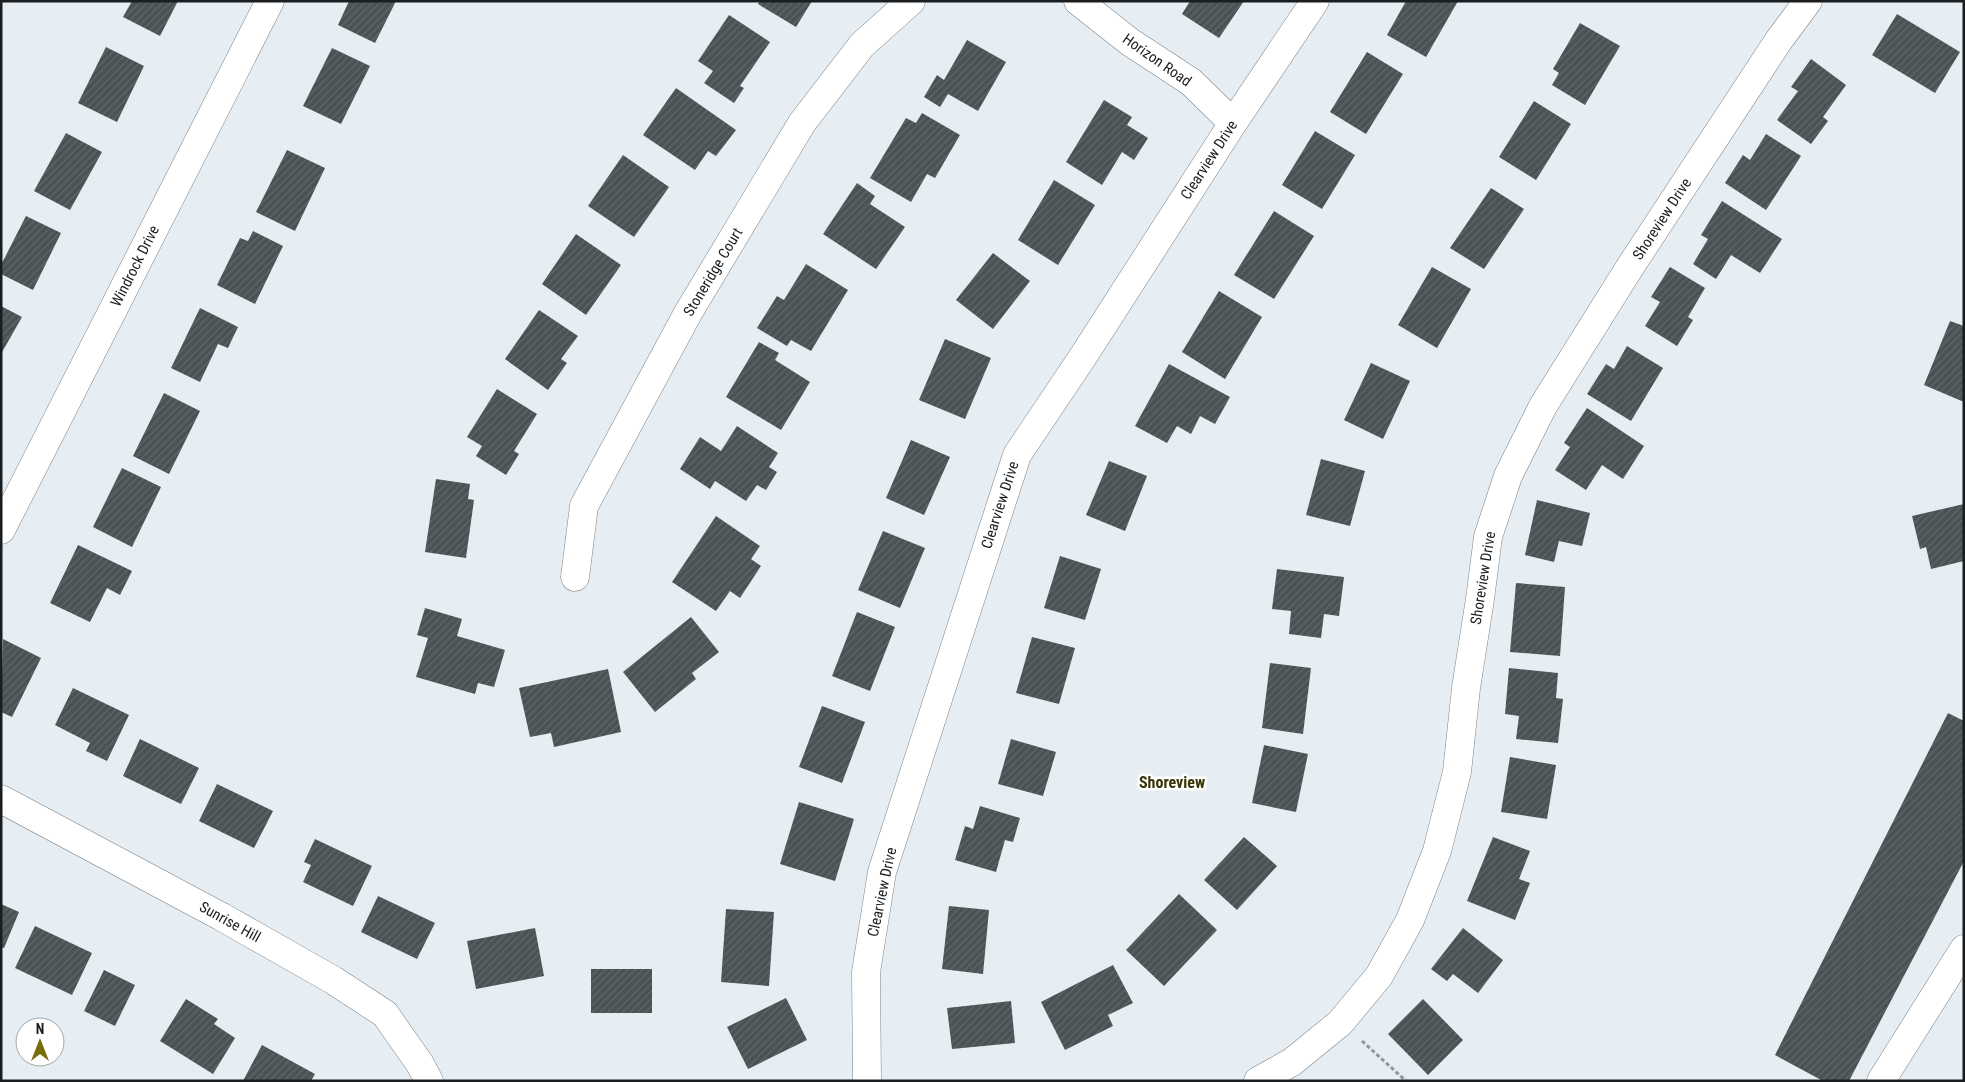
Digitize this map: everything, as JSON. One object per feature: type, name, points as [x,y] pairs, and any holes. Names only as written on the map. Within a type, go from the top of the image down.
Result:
[{"type":"street","name":"Windrock Drive","points":[[1,530],[270,1]]},
{"type":"street","name":"Stoneridge Court","points":[[575,577],[584,506],[688,313],[802,123],[862,45],[911,1]]},
{"type":"street","name":"Horizon Road","points":[[1078,1],[1130,42],[1191,82],[1233,123]]},
{"type":"street","name":"Clearview Drive","points":[[867,1081],[866,972],[882,872],[1017,455],[1084,355],[1233,123],[1315,1]]},
{"type":"street","name":"Shoreview Drive","points":[[1258,1081],[1292,1062],[1340,1023],[1379,976],[1410,920],[1437,851],[1457,772],[1466,688],[1488,536],[1508,476],[1543,406],[1579,349],[1779,40],[1808,1]]},
{"type":"street","name":"Sunrise Hill","points":[[1,799],[222,917],[333,980],[385,1014],[420,1064],[429,1081]]},
{"type":"street","points":[[1881,1081],[1964,949]]},
{"type":"path","points":[[1340,1023],[1406,1081]]},
{"type":"building","points":[[132,1],[178,1],[160,36],[123,17]]},
{"type":"building","points":[[349,1],[396,1],[375,43],[338,25]]},
{"type":"building","points":[[760,1],[812,1],[796,27],[758,4]]},
{"type":"building","points":[[1190,1],[1244,1],[1219,38],[1182,14]]},
{"type":"building","points":[[1406,1],[1458,1],[1426,57],[1387,35]]},
{"type":"building","points":[[1897,14],[1960,52],[1935,93],[1872,55]]},
{"type":"building","points":[[729,15],[770,42],[740,86],[744,88],[734,103],[704,83],[713,71],[698,61]]},
{"type":"building","points":[[1580,23],[1620,46],[1585,105],[1552,85],[1559,73],[1553,69]]},
{"type":"building","points":[[967,40],[1006,62],[978,111],[948,94],[940,107],[924,97],[937,75],[944,80]]},
{"type":"building","points":[[106,47],[144,66],[117,122],[78,103]]},
{"type":"building","points":[[332,48],[370,66],[341,124],[303,106]]},
{"type":"building","points":[[1367,52],[1403,74],[1366,134],[1330,112]]},
{"type":"building","points":[[1811,59],[1846,85],[1823,117],[1828,121],[1811,144],[1777,120],[1798,91],[1791,87]]},
{"type":"building","points":[[676,88],[736,130],[716,156],[708,151],[695,170],[643,135]]},
{"type":"building","points":[[1104,100],[1132,117],[1127,125],[1148,138],[1134,160],[1122,152],[1102,185],[1066,162]]},
{"type":"building","points":[[1534,101],[1571,124],[1536,180],[1499,157]]},
{"type":"building","points":[[922,113],[960,135],[935,178],[927,174],[911,202],[870,178],[906,118],[916,123]]},
{"type":"building","points":[[1315,131],[1355,155],[1322,209],[1282,185]]},
{"type":"building","points":[[66,133],[102,152],[70,210],[34,191]]},
{"type":"building","points":[[1766,134],[1801,156],[1766,210],[1725,183],[1743,155],[1750,160]]},
{"type":"building","points":[[287,150],[325,168],[295,231],[256,212]]},
{"type":"building","points":[[623,155],[669,187],[634,237],[588,206]]},
{"type":"building","points":[[1054,180],[1095,205],[1058,265],[1018,240]]},
{"type":"building","points":[[857,183],[875,196],[870,204],[905,227],[876,269],[823,234]]},
{"type":"building","points":[[1491,188],[1524,209],[1484,269],[1450,248]]},
{"type":"building","points":[[1722,201],[1782,239],[1760,273],[1731,255],[1716,279],[1693,264],[1708,239],[1701,235]]},
{"type":"building","points":[[1274,211],[1314,236],[1274,299],[1234,275]]},
{"type":"building","points":[[26,216],[61,233],[33,290],[1,274],[1,265]]},
{"type":"building","points":[[253,231],[283,246],[255,304],[217,285],[240,238],[248,241]]},
{"type":"building","points":[[576,234],[621,265],[586,315],[542,284]]},
{"type":"building","points":[[993,253],[1030,281],[993,329],[956,300]]},
{"type":"building","points":[[806,264],[848,290],[811,351],[791,340],[787,346],[757,328],[777,296],[784,300]]},
{"type":"building","points":[[1432,267],[1471,289],[1437,348],[1398,325]]},
{"type":"building","points":[[1670,267],[1705,288],[1688,317],[1693,320],[1677,346],[1645,326],[1660,302],[1651,297]]},
{"type":"building","points":[[1219,291],[1262,317],[1225,379],[1182,352]]},
{"type":"building","points":[[1,306],[22,317],[1,354]]},
{"type":"building","points":[[200,308],[238,327],[228,348],[218,344],[200,382],[171,368]]},
{"type":"building","points":[[539,310],[578,336],[561,359],[567,363],[548,390],[505,359]]},
{"type":"building","points":[[1950,321],[1964,326],[1964,402],[1924,385]]},
{"type":"building","points":[[945,339],[991,358],[965,419],[919,400]]},
{"type":"building","points":[[759,342],[779,353],[775,360],[810,382],[781,430],[726,397]]},
{"type":"building","points":[[1627,346],[1663,368],[1631,421],[1587,394],[1606,364],[1614,369]]},
{"type":"building","points":[[1371,363],[1410,381],[1383,439],[1344,420]]},
{"type":"building","points":[[1169,364],[1230,397],[1215,424],[1200,416],[1191,434],[1177,426],[1167,443],[1135,426]]},
{"type":"building","points":[[497,389],[537,414],[514,451],[519,454],[506,475],[476,456],[482,446],[467,437]]},
{"type":"building","points":[[164,393],[200,411],[169,474],[133,456]]},
{"type":"building","points":[[1587,408],[1644,446],[1623,479],[1602,465],[1586,490],[1555,470],[1570,447],[1564,443]]},
{"type":"building","points":[[737,426],[778,453],[769,467],[777,472],[766,490],[757,485],[746,501],[715,481],[710,489],[680,469],[700,437],[721,451]]},
{"type":"building","points":[[911,440],[950,457],[924,515],[886,498]]},
{"type":"building","points":[[1321,459],[1365,471],[1350,526],[1306,515]]},
{"type":"building","points":[[1109,461],[1147,476],[1125,531],[1086,515]]},
{"type":"building","points":[[122,468],[161,487],[132,547],[93,527]]},
{"type":"building","points":[[436,479],[470,484],[468,499],[474,500],[466,558],[425,552]]},
{"type":"building","points":[[1537,500],[1590,513],[1582,546],[1559,541],[1554,562],[1525,555]]},
{"type":"building","points":[[1964,504],[1964,561],[1931,569],[1926,547],[1920,549],[1912,516]]},
{"type":"building","points":[[716,516],[760,546],[751,559],[761,566],[740,598],[730,591],[716,611],[672,582]]},
{"type":"building","points":[[883,531],[925,548],[900,608],[858,590]]},
{"type":"building","points":[[78,545],[132,571],[120,595],[107,588],[90,622],[50,603]]},
{"type":"building","points":[[1060,556],[1101,569],[1085,620],[1044,608]]},
{"type":"building","points":[[1277,569],[1344,577],[1339,616],[1324,614],[1321,638],[1289,634],[1291,611],[1272,609]]},
{"type":"building","points":[[1516,583],[1565,587],[1560,656],[1510,652]]},
{"type":"building","points":[[425,608],[462,619],[457,636],[505,650],[494,687],[478,683],[475,694],[416,677],[428,638],[417,635]]},
{"type":"building","points":[[857,612],[895,627],[870,691],[832,676]]},
{"type":"building","points":[[691,617],[719,652],[692,673],[696,679],[655,712],[623,672]]},
{"type":"building","points":[[1032,637],[1075,648],[1059,704],[1016,693]]},
{"type":"building","points":[[3,639],[41,658],[12,717],[1,712]]},
{"type":"building","points":[[1270,663],[1311,668],[1303,734],[1262,728]]},
{"type":"building","points":[[1509,668],[1558,673],[1556,698],[1563,699],[1558,743],[1516,739],[1519,716],[1505,714]]},
{"type":"building","points":[[608,669],[621,732],[554,747],[551,733],[530,737],[519,688]]},
{"type":"building","points":[[73,688],[129,715],[107,761],[86,751],[90,743],[55,725]]},
{"type":"building","points":[[822,706],[865,722],[842,783],[799,767]]},
{"type":"building","points":[[1948,713],[1964,721],[1964,861],[1849,1081],[1823,1081],[1775,1055]]},
{"type":"building","points":[[140,739],[199,768],[181,804],[123,776]]},
{"type":"building","points":[[1011,739],[1056,752],[1043,796],[998,784]]},
{"type":"building","points":[[1264,745],[1308,754],[1296,812],[1252,803]]},
{"type":"building","points":[[1510,757],[1556,765],[1547,819],[1501,812]]},
{"type":"building","points":[[217,784],[273,811],[254,848],[199,821]]},
{"type":"building","points":[[799,802],[854,819],[835,881],[780,864]]},
{"type":"building","points":[[980,806],[1020,818],[1013,842],[1005,840],[996,872],[955,860],[965,826],[973,829]]},
{"type":"building","points":[[1244,837],[1277,866],[1237,910],[1204,880]]},
{"type":"building","points":[[1493,837],[1530,851],[1519,879],[1530,883],[1515,920],[1467,901]]},
{"type":"building","points":[[315,839],[372,866],[353,906],[303,882],[311,865],[304,862]]},
{"type":"building","points":[[1179,894],[1217,930],[1164,986],[1126,950]]},
{"type":"building","points":[[378,896],[435,923],[417,959],[361,932]]},
{"type":"building","points":[[1,904],[19,912],[4,948],[1,947]]},
{"type":"building","points":[[949,906],[989,910],[983,974],[942,969]]},
{"type":"building","points":[[726,909],[774,912],[769,986],[721,982]]},
{"type":"building","points":[[35,926],[92,953],[72,995],[15,968]]},
{"type":"building","points":[[535,928],[544,976],[476,989],[467,941]]},
{"type":"building","points":[[1463,928],[1503,960],[1478,993],[1453,974],[1447,981],[1431,969]]},
{"type":"building","points":[[1113,965],[1133,1003],[1108,1015],[1113,1026],[1065,1050],[1041,1002]]},
{"type":"building","points":[[591,969],[652,969],[652,1013],[591,1013]]},
{"type":"building","points":[[104,970],[135,985],[115,1026],[84,1011]]},
{"type":"building","points":[[786,998],[807,1040],[748,1069],[727,1027]]},
{"type":"building","points":[[186,999],[218,1019],[214,1024],[235,1038],[213,1074],[160,1041]]},
{"type":"building","points":[[1423,999],[1463,1040],[1428,1075],[1388,1034]]},
{"type":"building","points":[[1011,1001],[1015,1043],[952,1049],[947,1008]]},
{"type":"building","points":[[262,1045],[315,1074],[311,1081],[243,1081]]},
{"type":"district","name":"Shoreview","points":[[1172,782]]}]
